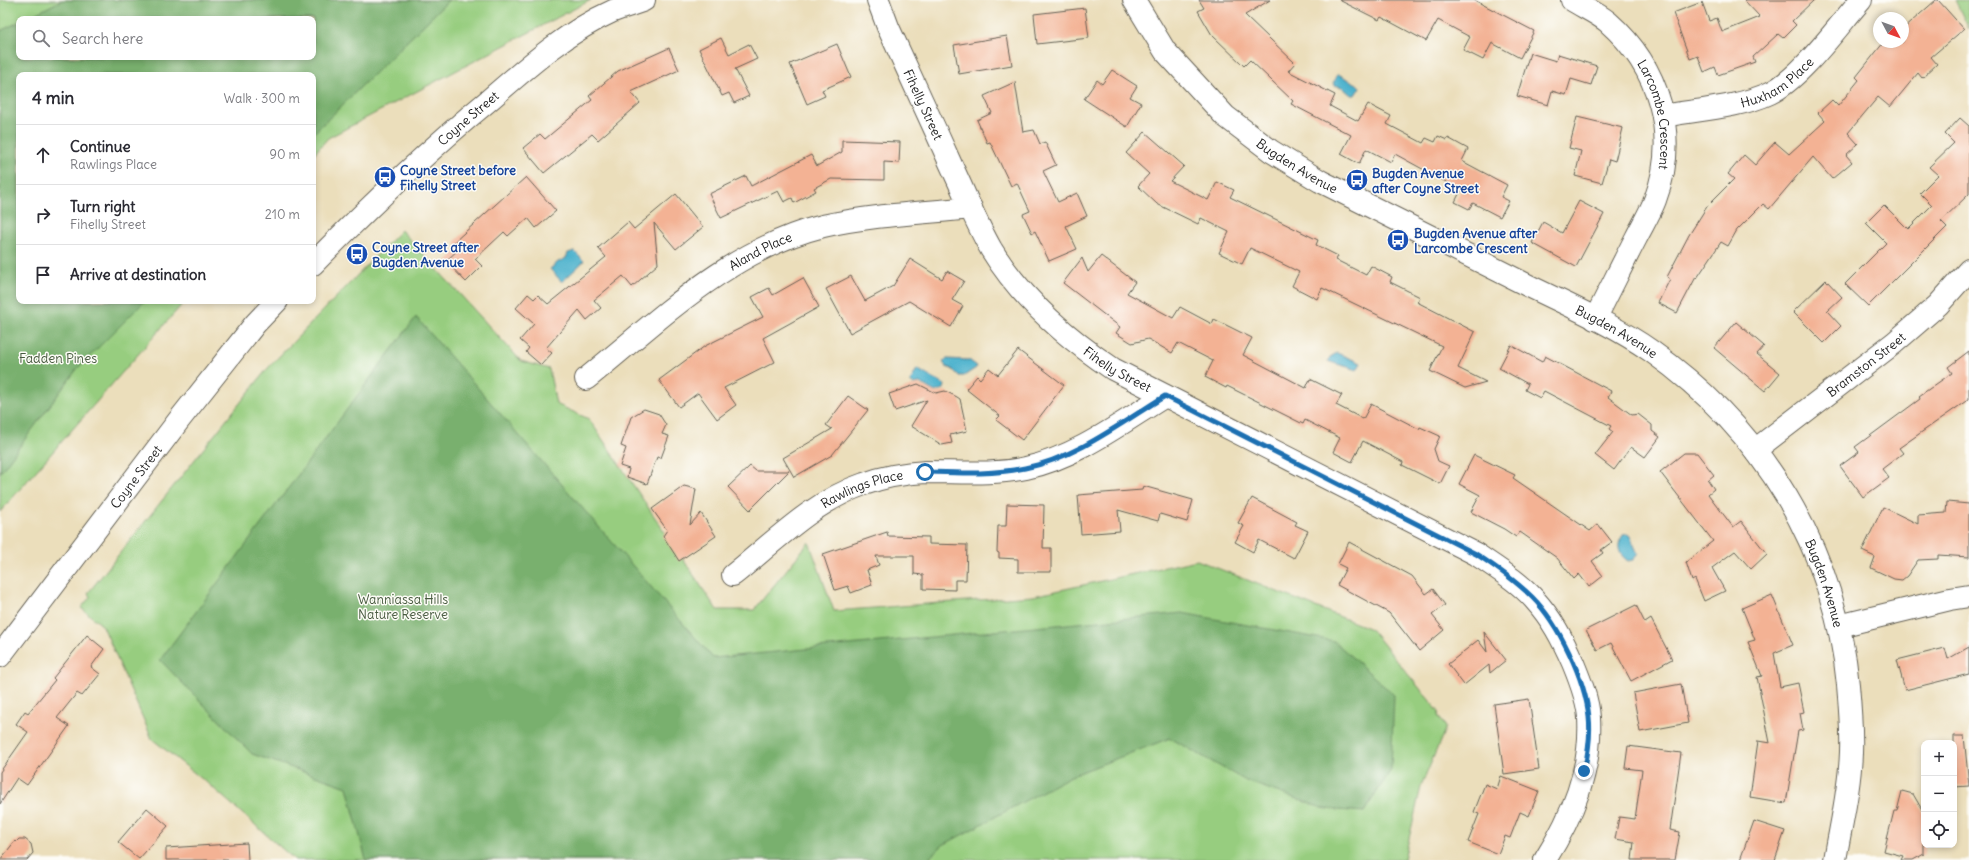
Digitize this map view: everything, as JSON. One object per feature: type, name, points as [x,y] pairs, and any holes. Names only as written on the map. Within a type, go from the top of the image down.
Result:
[{"type":"street","name":"Coyne Street","points":[[316,261],[404,174],[511,81],[558,44],[583,27],[613,11],[644,0]]},
{"type":"street","name":"Fihelly Street","points":[[878,0],[888,26],[971,208],[992,249],[1019,286],[1056,326],[1093,356],[1113,369],[1476,554],[1510,577],[1533,598],[1559,632],[1579,679],[1589,717],[1589,748],[1575,806],[1545,860]]},
{"type":"street","name":"Bugden Avenue","points":[[1134,0],[1165,51],[1185,74],[1225,116],[1271,152],[1320,181],[1595,319],[1638,343],[1683,375],[1721,411],[1755,450],[1793,505],[1808,535],[1827,580],[1839,626],[1846,665],[1851,719],[1852,751],[1849,782],[1835,860]]},
{"type":"street","name":"Larcombe Crescent","points":[[1572,0],[1607,21],[1630,45],[1648,72],[1660,101],[1665,134],[1664,168],[1655,200],[1595,319]]},
{"type":"street","name":"Huxham Place","points":[[1663,116],[1744,102],[1770,93],[1793,78],[1861,0]]},
{"type":"street","name":"Aland Place","points":[[586,379],[714,276],[754,252],[776,242],[822,227],[847,222],[971,208]]},
{"type":"street","name":"Bramston Street","points":[[1755,450],[1894,343],[1938,305],[1969,270]]},
{"type":"street","name":"Coyne Street","points":[[0,656],[178,420],[255,324],[274,304]]},
{"type":"street","name":"Rawlings Place","points":[[733,574],[812,510],[847,491],[865,484],[905,474],[925,472],[988,473],[1026,468],[1062,457],[1094,440],[1165,396]]},
{"type":"street","points":[[1839,626],[1950,599],[1969,596]]},
{"type":"street","name":"Bugden Avenue","points":[[1830,860],[1839,839]]},
{"type":"green space","name":"Fadden Pines","points":[[0,0],[591,0],[328,138],[316,152],[316,72],[16,72],[16,304],[182,304],[0,512]]},
{"type":"green space","points":[[62,0],[449,0],[316,131],[316,72],[16,72],[16,304],[142,304],[77,369],[0,473],[0,31],[16,23],[16,60],[316,60],[316,16],[31,16]]},
{"type":"green space","points":[[1955,0],[1969,0],[1969,29]]},
{"type":"green space","name":"Wanniassa Hills Nature Reserve","points":[[401,230],[521,361],[549,369],[556,404],[589,419],[717,610],[754,610],[809,542],[834,611],[1033,596],[1197,560],[1371,629],[1439,712],[1438,716],[1446,727],[1421,787],[1404,860],[295,860],[212,787],[152,739],[103,626],[81,608],[90,597],[88,593],[268,368]]},
{"type":"green space","name":"Wanniassa Hills Nature Reserve","points":[[416,317],[713,658],[1182,613],[1334,641],[1394,695],[1391,770],[1364,812],[1325,809],[1246,781],[1170,738],[1071,776],[943,845],[927,860],[366,860],[347,787],[252,754],[160,660]]},
{"type":"water","points":[[1338,74],[1360,87],[1355,95],[1351,95],[1342,87],[1334,85],[1333,83]]},
{"type":"water","points":[[574,251],[584,261],[562,282],[550,269],[558,262],[566,258],[568,253]]},
{"type":"water","points":[[1337,353],[1361,363],[1357,370],[1328,361],[1330,357]]},
{"type":"water","points":[[947,359],[969,360],[977,366],[964,376],[959,376],[952,369],[946,367],[943,362]]},
{"type":"water","points":[[917,369],[945,385],[944,389],[935,392],[920,383],[913,384],[910,382]]},
{"type":"water","points":[[1628,534],[1638,554],[1633,560],[1628,561],[1620,552],[1619,542],[1623,535]]},
{"type":"building","points":[[1199,0],[1270,0],[1245,15],[1295,63],[1288,71],[1335,95],[1330,106],[1358,121],[1368,104],[1391,116],[1387,124],[1423,143],[1426,138],[1435,142],[1438,136],[1447,140],[1448,138],[1468,149],[1462,161],[1507,185],[1501,197],[1509,201],[1500,217],[1473,203],[1469,209],[1455,202],[1461,190],[1395,154],[1391,162],[1366,149],[1359,164],[1341,154],[1351,135],[1291,104],[1293,101],[1250,60],[1244,66],[1212,35],[1198,11],[1204,8]]},
{"type":"building","points":[[1339,0],[1474,0],[1534,31],[1520,58],[1492,43],[1483,60],[1463,50],[1470,37],[1438,20],[1426,41],[1381,17],[1379,20]]},
{"type":"building","points":[[1744,0],[1814,0],[1792,21],[1796,25],[1783,38],[1778,34],[1753,57],[1755,62],[1718,75],[1715,67],[1704,72],[1698,56],[1690,59],[1673,13],[1702,2],[1709,21],[1717,18],[1722,32],[1760,17]]},
{"type":"building","points":[[1936,0],[1938,0],[1964,29],[1931,57],[1937,64],[1922,78],[1918,73],[1890,107],[1878,97],[1848,133],[1858,144],[1846,155],[1852,162],[1832,179],[1813,157],[1769,209],[1763,204],[1737,230],[1728,246],[1721,242],[1697,278],[1696,277],[1677,313],[1658,303],[1670,279],[1667,277],[1689,235],[1708,205],[1734,179],[1728,174],[1744,155],[1755,165],[1775,142],[1789,154],[1825,121],[1818,113],[1832,100],[1838,106],[1859,80],[1856,77],[1879,48],[1909,48],[1909,24]]},
{"type":"building","points":[[1085,8],[1089,38],[1037,44],[1034,14]]},
{"type":"building","points":[[1007,36],[1012,65],[959,74],[954,45]]},
{"type":"building","points":[[721,38],[729,54],[749,44],[757,59],[735,69],[749,96],[734,103],[729,93],[722,96],[699,49]]},
{"type":"building","points":[[837,44],[851,77],[822,90],[825,96],[807,104],[790,64]]},
{"type":"building","points":[[669,48],[679,70],[631,92],[640,103],[598,140],[592,134],[544,173],[523,148],[540,134],[545,139],[592,100],[589,96],[618,71]]},
{"type":"building","points":[[1530,53],[1556,61],[1558,54],[1597,66],[1591,85],[1571,79],[1566,95],[1552,91],[1548,105],[1517,96]]},
{"type":"building","points":[[1112,70],[1137,86],[1130,97],[1141,103],[1127,127],[1084,99],[1097,80],[1102,84]]},
{"type":"building","points":[[1015,82],[1023,132],[1034,130],[1040,144],[1045,142],[1056,165],[1043,171],[1058,202],[1077,193],[1087,216],[1066,226],[1077,249],[1049,261],[1035,231],[1032,233],[1023,214],[1030,211],[1017,183],[1011,186],[990,142],[987,143],[977,120],[992,113],[984,96]]},
{"type":"building","points":[[1577,117],[1623,128],[1615,161],[1609,159],[1602,183],[1575,176],[1581,151],[1569,148]]},
{"type":"building","points":[[1960,118],[1969,126],[1969,194],[1941,221],[1947,227],[1868,306],[1845,284],[1886,243],[1866,223],[1884,205],[1908,229],[1932,205],[1920,193],[1938,175],[1929,167],[1954,143],[1945,134]]},
{"type":"building","points":[[1145,132],[1184,166],[1170,181],[1208,200],[1217,182],[1234,190],[1230,197],[1318,240],[1316,245],[1338,256],[1336,260],[1366,275],[1371,266],[1392,277],[1390,282],[1420,297],[1417,302],[1475,332],[1458,368],[1486,382],[1465,388],[1430,371],[1442,346],[1322,288],[1317,299],[1292,286],[1299,272],[1250,248],[1242,264],[1219,253],[1229,232],[1201,218],[1198,224],[1157,204],[1138,186],[1149,174],[1126,153]]},
{"type":"building","points":[[842,140],[900,142],[899,163],[884,162],[884,180],[831,179],[814,188],[816,191],[794,203],[792,198],[784,202],[778,191],[721,218],[709,194],[746,176],[751,186],[811,155],[817,166],[842,152]]},
{"type":"building","points":[[526,177],[556,211],[536,228],[528,218],[508,236],[504,232],[475,259],[482,266],[466,282],[446,261],[460,248],[454,242]]},
{"type":"building","points":[[676,194],[703,227],[676,249],[654,223],[658,264],[632,287],[623,276],[594,300],[601,308],[587,320],[579,310],[546,348],[552,353],[541,365],[526,352],[529,348],[520,340],[534,324],[516,308],[528,294],[534,299],[538,295],[548,304],[606,257],[598,248],[628,222],[634,229]]},
{"type":"building","points":[[1579,201],[1604,214],[1576,267],[1532,243],[1543,222],[1562,233]]},
{"type":"building","points":[[1101,256],[1135,282],[1127,293],[1173,318],[1180,307],[1212,324],[1214,319],[1252,338],[1243,355],[1306,388],[1310,379],[1342,395],[1336,405],[1363,419],[1371,404],[1419,429],[1420,427],[1440,436],[1434,449],[1438,461],[1449,466],[1440,484],[1402,465],[1403,462],[1363,441],[1352,462],[1333,452],[1340,438],[1305,420],[1303,424],[1227,386],[1226,388],[1205,377],[1213,361],[1178,343],[1172,353],[1148,339],[1132,343],[1116,333],[1120,327],[1063,283],[1082,258],[1088,272]]},
{"type":"building","points":[[910,259],[942,279],[947,271],[964,281],[952,300],[963,306],[951,327],[909,301],[850,333],[826,289],[851,276],[865,301],[893,286]]},
{"type":"building","points":[[803,278],[819,307],[763,338],[775,362],[724,388],[736,405],[717,419],[698,393],[679,407],[659,380],[705,346],[763,317],[752,297],[769,288],[773,295]]},
{"type":"building","points":[[1826,280],[1842,297],[1827,311],[1841,326],[1824,343],[1793,312]]},
{"type":"building","points":[[1736,322],[1764,346],[1757,354],[1780,373],[1765,391],[1714,348]]},
{"type":"building","points":[[1511,345],[1542,362],[1545,356],[1611,391],[1608,397],[1632,415],[1638,414],[1652,425],[1652,431],[1660,437],[1645,457],[1631,447],[1614,470],[1595,455],[1613,432],[1609,429],[1611,426],[1544,391],[1540,398],[1525,390],[1528,384],[1499,368]]},
{"type":"building","points":[[1018,350],[1064,385],[1022,440],[996,420],[1000,416],[966,389],[977,376],[980,379],[989,368],[998,375]]},
{"type":"building","points":[[1969,351],[1969,399],[1899,448],[1903,453],[1882,469],[1889,478],[1863,497],[1840,466],[1859,452],[1855,447],[1920,399],[1919,396],[1952,373],[1948,367]]},
{"type":"building","points":[[918,384],[936,393],[945,391],[960,399],[967,431],[950,435],[952,443],[942,445],[911,426],[927,400],[895,411],[889,394]]},
{"type":"building","points":[[848,396],[868,410],[832,455],[794,477],[783,458],[832,429],[826,425]]},
{"type":"building","points":[[644,409],[659,414],[666,425],[662,434],[669,436],[661,458],[657,457],[647,484],[627,477],[629,469],[620,466],[626,448],[621,446],[631,417]]},
{"type":"building","points":[[1684,453],[1697,453],[1714,475],[1708,480],[1714,489],[1708,494],[1733,527],[1741,521],[1767,554],[1751,569],[1735,551],[1712,568],[1725,591],[1704,601],[1695,579],[1692,581],[1686,562],[1713,541],[1660,472]]},
{"type":"building","points":[[1474,455],[1515,475],[1513,478],[1590,531],[1598,524],[1612,542],[1601,550],[1603,553],[1592,561],[1603,576],[1589,587],[1579,574],[1574,579],[1557,558],[1520,532],[1516,537],[1471,512],[1480,495],[1459,484]]},
{"type":"building","points":[[750,466],[756,471],[789,471],[750,510],[728,487]]},
{"type":"building","points":[[684,486],[696,489],[690,525],[701,513],[716,536],[679,561],[663,536],[667,530],[652,509]]},
{"type":"building","points":[[1143,486],[1193,500],[1187,522],[1160,514],[1158,521],[1118,510],[1120,531],[1081,534],[1078,495],[1142,490]]},
{"type":"building","points":[[1252,498],[1297,522],[1295,525],[1308,531],[1294,558],[1259,540],[1253,552],[1235,542],[1244,526],[1238,523]]},
{"type":"building","points":[[1947,502],[1969,504],[1969,557],[1938,555],[1938,559],[1918,560],[1907,576],[1902,580],[1894,579],[1871,568],[1875,557],[1862,551],[1883,507],[1918,524],[1918,515],[1946,513]]},
{"type":"building","points":[[1007,504],[1044,505],[1043,548],[1051,548],[1051,572],[1018,572],[1018,559],[999,558],[999,553],[997,552],[998,526],[1006,526]]},
{"type":"building","points":[[887,532],[888,536],[929,537],[929,544],[967,545],[966,580],[955,580],[955,590],[923,589],[923,575],[914,574],[914,556],[876,556],[879,565],[867,570],[872,585],[851,593],[848,586],[835,590],[823,554]]},
{"type":"building","points":[[1349,542],[1412,576],[1426,594],[1433,589],[1445,605],[1432,615],[1444,630],[1419,651],[1389,613],[1337,585],[1346,568],[1338,564]]},
{"type":"building","points":[[1772,595],[1793,645],[1774,653],[1780,687],[1798,683],[1804,712],[1800,713],[1803,730],[1798,731],[1786,803],[1750,797],[1758,741],[1770,743],[1757,677],[1762,676],[1748,642],[1755,640],[1742,608]]},
{"type":"building","points":[[1636,605],[1645,623],[1651,619],[1672,659],[1631,681],[1611,643],[1597,650],[1586,630]]},
{"type":"building","points":[[1484,632],[1506,660],[1490,673],[1489,665],[1464,685],[1448,664],[1478,640],[1487,652]]},
{"type":"building","points":[[87,635],[104,649],[91,667],[100,674],[82,696],[77,693],[57,718],[69,726],[27,785],[17,778],[0,804],[0,772],[28,732],[16,724],[25,711],[28,713],[55,680],[53,678]]},
{"type":"building","points":[[1969,647],[1969,674],[1905,690],[1897,660],[1945,648],[1948,659]]},
{"type":"building","points":[[1681,684],[1688,723],[1640,732],[1633,693]]},
{"type":"building","points":[[1529,699],[1539,769],[1504,774],[1494,704]]},
{"type":"building","points":[[1954,736],[1964,736],[1969,786],[1957,787],[1957,740],[1954,740]]},
{"type":"building","points":[[1628,746],[1681,753],[1670,830],[1680,832],[1675,860],[1632,860],[1634,842],[1615,839],[1619,817],[1635,819],[1642,770],[1625,768]]},
{"type":"building","points":[[1501,776],[1539,791],[1529,816],[1520,812],[1510,838],[1505,836],[1498,854],[1468,842],[1479,814],[1474,812],[1485,784],[1497,789]]},
{"type":"building","points":[[1902,791],[1913,794],[1921,808],[1921,848],[1924,848],[1924,854],[1913,860],[1901,860],[1903,856],[1884,851],[1894,811],[1897,811]]},
{"type":"building","points":[[147,808],[168,826],[139,859],[118,842]]},
{"type":"building","points":[[1754,821],[1785,831],[1775,860],[1740,860]]},
{"type":"building","points":[[19,839],[25,839],[31,844],[33,853],[27,860],[0,860],[15,841],[16,842]]},
{"type":"building","points":[[247,843],[248,860],[166,860],[166,848]]},
{"type":"place","name":"Coyne Street before Fihelly Street","points":[[385,177]]},
{"type":"place","name":"Bugden Avenue after Coyne Street","points":[[1357,180]]},
{"type":"place","name":"Bugden Avenue after Larcombe Crescent","points":[[1398,240]]},
{"type":"place","name":"Coyne Street after Bugden Avenue","points":[[357,254]]},
{"type":"route","points":[[925,472],[988,473],[1026,468],[1062,457],[1094,440],[1165,396],[1476,554],[1510,577],[1533,598],[1559,632],[1579,679],[1589,717],[1589,748],[1584,771]]}]
